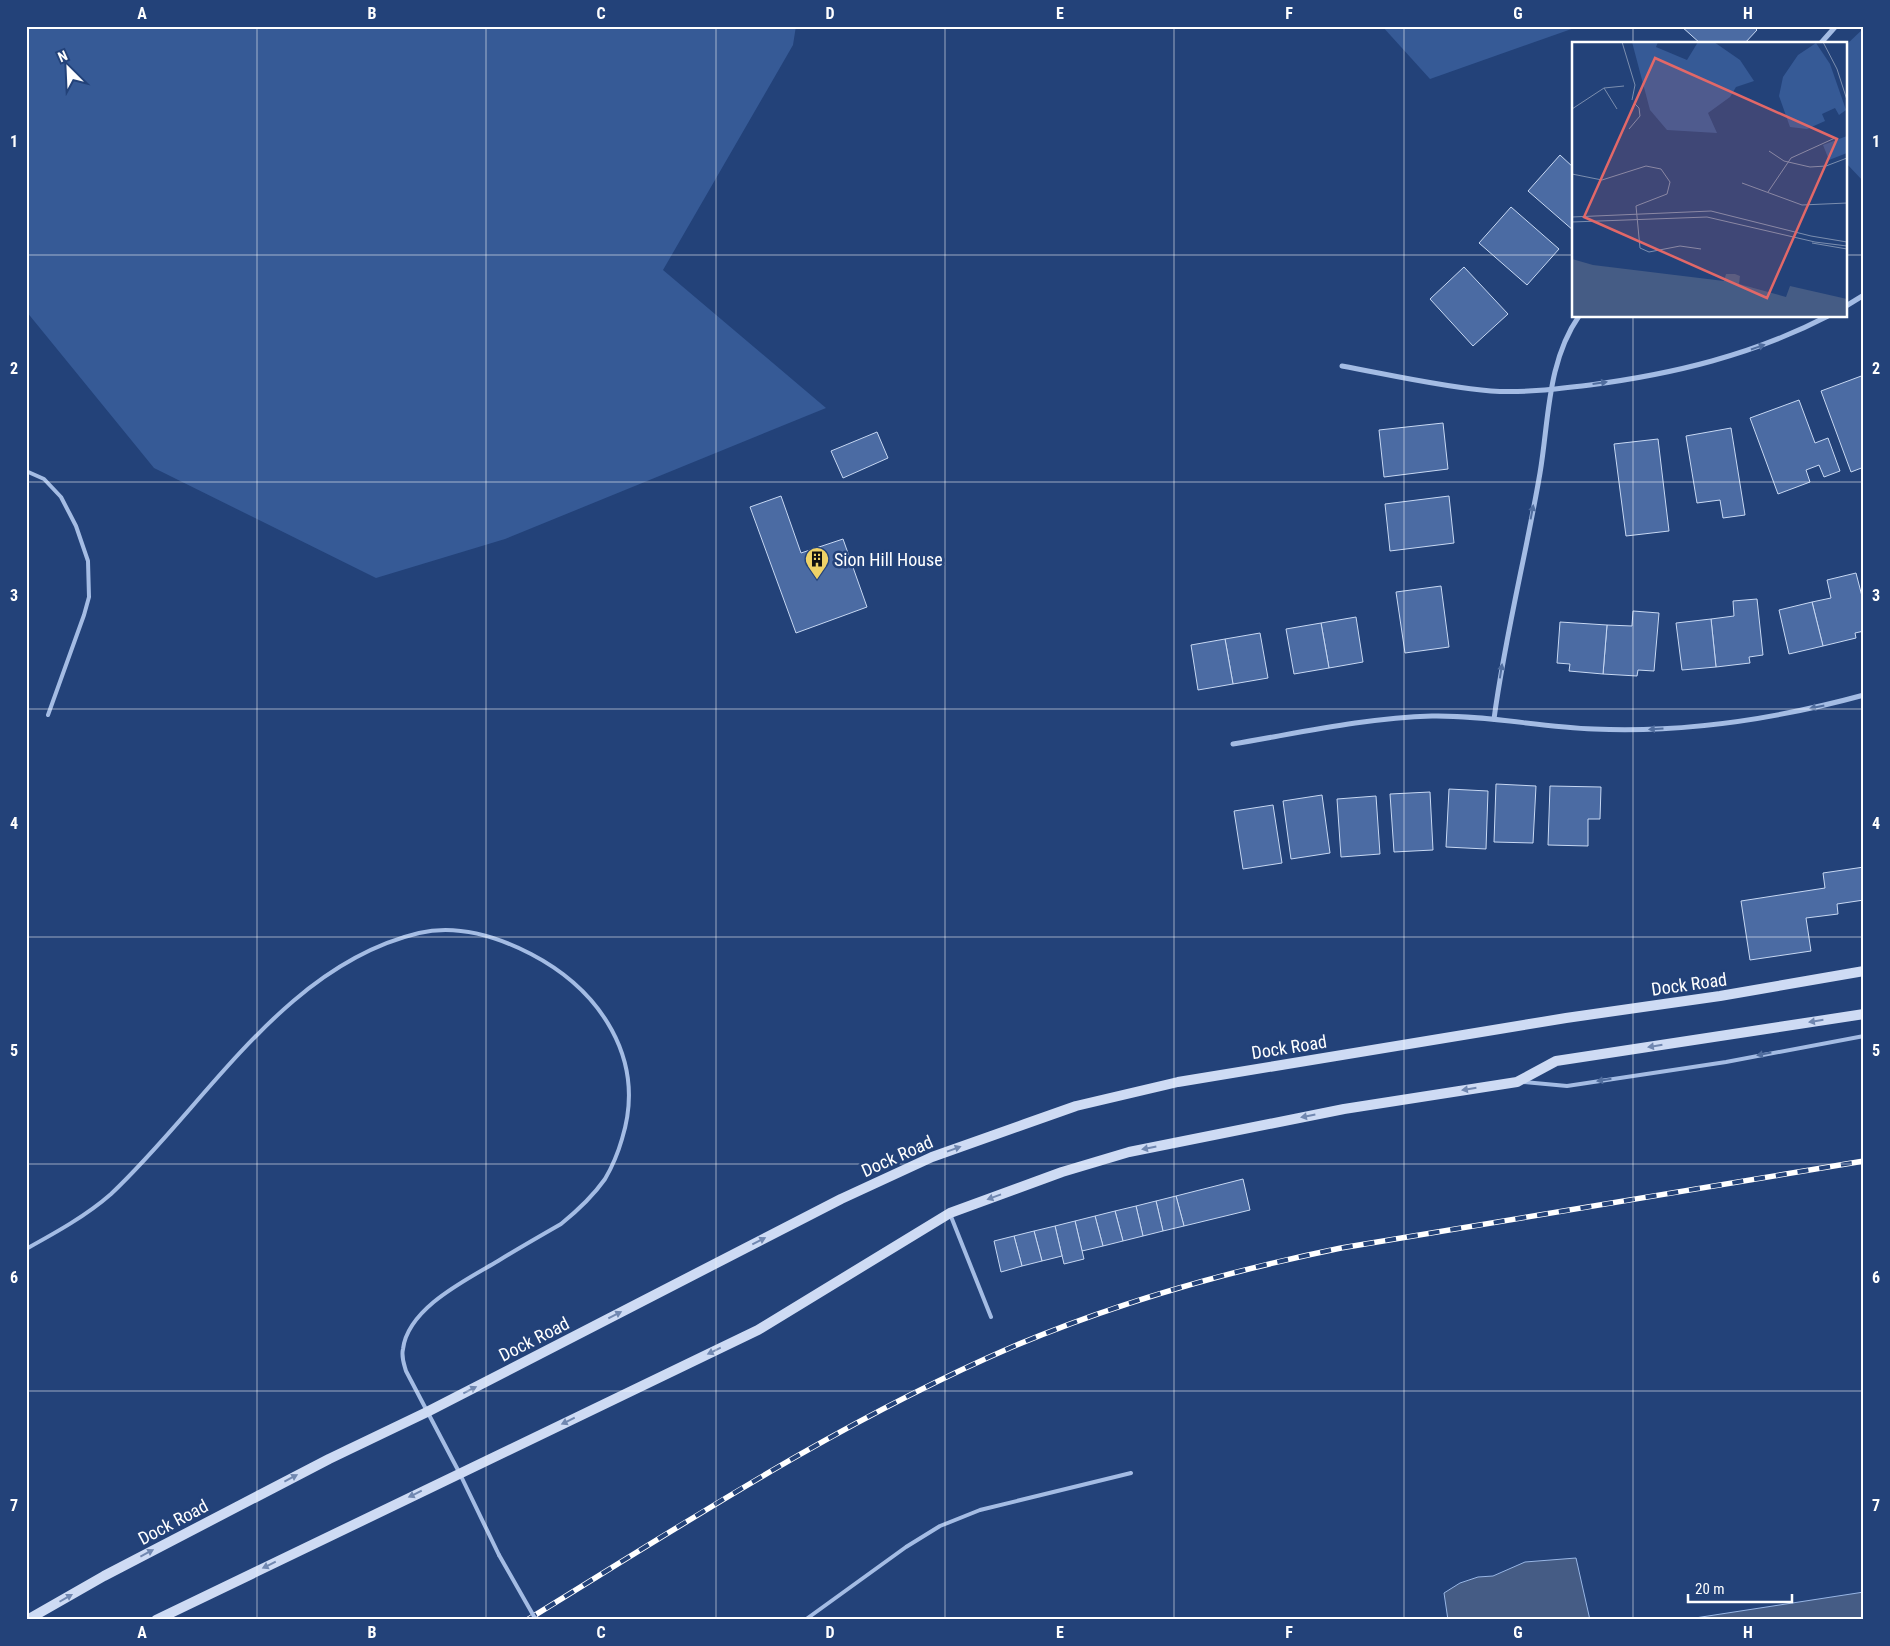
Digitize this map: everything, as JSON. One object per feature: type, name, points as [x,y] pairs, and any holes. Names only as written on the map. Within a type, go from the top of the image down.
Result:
[{"type":"main road","name":"Dock Road","points":[[27,1620],[104,1576],[277,1486],[427,1412],[850,1195],[932,1157],[1076,1106],[1187,1080],[1864,971]]},
{"type":"main road","points":[[156,1620],[459,1472],[758,1330],[950,1213],[1062,1172],[1129,1152],[1344,1109],[1517,1082],[1556,1061],[1864,1014]]},
{"type":"street","points":[[1822,42],[1836,26]]},
{"type":"street","points":[[1848,305],[1864,295]]},
{"type":"street","points":[[1494,719],[1503,659],[1540,473],[1557,364],[1565,339],[1578,318]]},
{"type":"street","points":[[1342,366],[1470,388],[1514,392],[1552,389],[1644,376],[1722,359],[1764,346],[1800,331],[1824,318]]},
{"type":"street","points":[[1233,744],[1355,723],[1403,718],[1464,716],[1593,729],[1642,730],[1690,727],[1787,713],[1864,694]]},
{"type":"lane","points":[[26,471],[44,479],[61,496],[76,526],[88,561],[89,596],[48,715]]},
{"type":"lane","points":[[26,1249],[78,1219],[108,1196],[134,1171],[236,1056],[266,1026],[340,966],[366,952],[395,940],[422,932],[449,930],[474,932],[499,939],[545,961],[563,974],[583,990],[603,1014],[617,1040],[628,1074],[629,1102],[626,1128],[618,1153],[606,1177],[594,1194],[575,1213],[561,1224],[447,1290],[425,1310],[410,1328],[403,1347],[402,1356],[406,1372],[459,1472],[499,1555],[536,1620]]},
{"type":"lane","points":[[1517,1082],[1567,1086],[1726,1062],[1864,1036]]},
{"type":"lane","points":[[950,1213],[991,1317]]},
{"type":"lane","points":[[805,1620],[906,1547],[940,1526],[980,1510],[1131,1474]]},
{"type":"shaded area","points":[[26,26],[796,26],[793,45],[663,270],[826,408],[505,539],[376,578],[154,468],[26,311]]},
{"type":"shaded area","points":[[1382,26],[1580,26],[1430,79]]},
{"type":"shaded area","points":[[1864,28],[1864,182],[1848,165],[1848,43]]},
{"type":"shaded area","points":[[1576,1558],[1590,1620],[1448,1620],[1444,1593],[1460,1583],[1478,1577],[1493,1576],[1525,1562]]},
{"type":"shaded area","points":[[1864,1592],[1864,1620],[1682,1620]]},
{"type":"building","points":[[1681,26],[1753,26],[1757,30],[1746,42],[1699,42]]},
{"type":"building","points":[[1560,155],[1572,166],[1572,229],[1528,191]]},
{"type":"building","points":[[1511,207],[1559,249],[1527,285],[1479,243]]},
{"type":"building","points":[[1464,267],[1508,314],[1473,346],[1430,299]]},
{"type":"building","points":[[1864,375],[1864,467],[1851,472],[1821,391]]},
{"type":"building","points":[[1799,400],[1815,443],[1828,438],[1840,471],[1824,477],[1819,465],[1806,470],[1810,482],[1778,494],[1750,418]]},
{"type":"building","points":[[1443,423],[1448,469],[1384,477],[1379,430]]},
{"type":"building","points":[[1731,428],[1745,515],[1723,518],[1720,500],[1697,503],[1686,436]]},
{"type":"building","points":[[877,432],[888,458],[843,478],[831,451]]},
{"type":"building","points":[[1658,439],[1669,531],[1626,536],[1614,444]]},
{"type":"building","name":"Sion Hill House","points":[[781,496],[801,553],[843,539],[867,607],[796,633],[750,507]]},
{"type":"building","points":[[1449,496],[1454,543],[1390,551],[1385,504]]},
{"type":"building","points":[[1856,573],[1864,604],[1864,631],[1855,633],[1856,638],[1823,646],[1812,602],[1831,598],[1827,580]]},
{"type":"building","points":[[1441,586],[1449,647],[1405,653],[1396,592]]},
{"type":"building","points":[[1757,599],[1763,655],[1749,657],[1750,663],[1716,667],[1711,619],[1734,616],[1733,601]]},
{"type":"building","points":[[1812,602],[1823,646],[1789,654],[1779,610]]},
{"type":"building","points":[[1633,611],[1659,613],[1654,671],[1638,670],[1637,676],[1603,674],[1607,625],[1632,626]]},
{"type":"building","points":[[1356,617],[1363,662],[1329,668],[1321,623]]},
{"type":"building","points":[[1711,619],[1716,667],[1682,670],[1676,623]]},
{"type":"building","points":[[1560,622],[1607,625],[1603,674],[1569,671],[1570,664],[1557,663]]},
{"type":"building","points":[[1321,623],[1329,668],[1294,674],[1286,629]]},
{"type":"building","points":[[1260,633],[1268,678],[1233,684],[1225,639]]},
{"type":"building","points":[[1225,639],[1233,684],[1198,690],[1191,645]]},
{"type":"building","points":[[1496,784],[1536,786],[1533,843],[1494,842]]},
{"type":"building","points":[[1550,786],[1601,787],[1600,819],[1588,819],[1588,846],[1548,845]]},
{"type":"building","points":[[1449,789],[1488,791],[1486,849],[1446,847]]},
{"type":"building","points":[[1430,792],[1433,850],[1394,852],[1390,794]]},
{"type":"building","points":[[1322,795],[1330,853],[1291,859],[1283,801]]},
{"type":"building","points":[[1376,796],[1380,854],[1341,857],[1337,799]]},
{"type":"building","points":[[1273,805],[1282,863],[1243,869],[1234,811]]},
{"type":"building","points":[[1864,867],[1864,900],[1837,904],[1838,914],[1806,918],[1811,951],[1750,960],[1741,901],[1825,888],[1823,873]]},
{"type":"building","points":[[1243,1179],[1250,1210],[1184,1226],[1176,1196]]},
{"type":"building","points":[[1176,1196],[1184,1226],[1163,1231],[1156,1201]]},
{"type":"building","points":[[1156,1201],[1163,1231],[1143,1236],[1136,1206]]},
{"type":"building","points":[[1136,1206],[1143,1236],[1123,1241],[1115,1211]]},
{"type":"building","points":[[1115,1211],[1123,1241],[1103,1246],[1095,1216]]},
{"type":"building","points":[[1095,1216],[1103,1246],[1082,1251],[1075,1221]]},
{"type":"building","points":[[1075,1221],[1084,1259],[1064,1264],[1055,1226]]},
{"type":"building","points":[[1055,1226],[1062,1256],[1042,1261],[1034,1231]]},
{"type":"building","points":[[1034,1231],[1042,1261],[1022,1266],[1014,1236]]},
{"type":"building","points":[[1014,1236],[1022,1266],[1001,1272],[994,1241]]},
{"type":"railway","points":[[527,1620],[765,1475],[886,1407],[1012,1347],[1092,1316],[1174,1289],[1257,1267],[1341,1248],[1864,1161]]},
{"type":"place","name":"Sion Hill House","points":[[817,580]]}]
